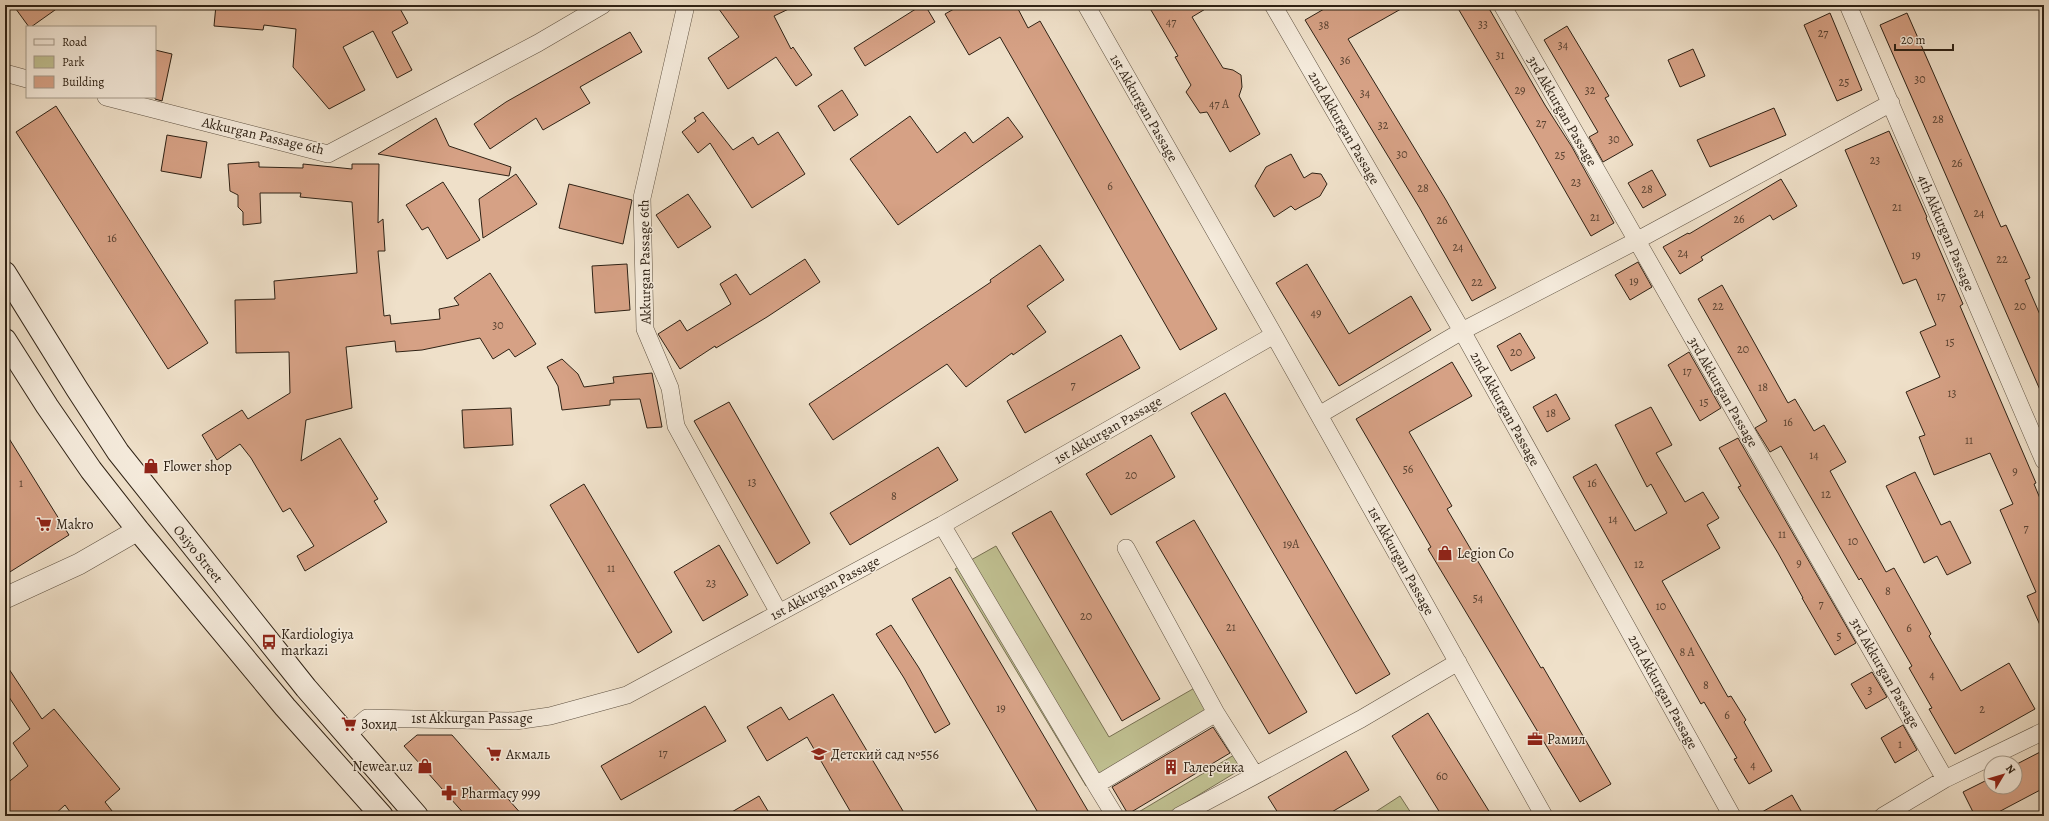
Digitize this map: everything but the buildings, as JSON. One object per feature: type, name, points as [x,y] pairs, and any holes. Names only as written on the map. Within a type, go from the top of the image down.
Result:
[{"type":"main road","name":"Osiyo Street","points":[[5,273],[118,452],[164,512],[279,655],[417,816]]},
{"type":"main road","points":[[5,340],[82,457],[138,530],[257,674],[382,816]]},
{"type":"main road","points":[[138,530],[164,512]]},
{"type":"main road","points":[[257,674],[279,655]]},
{"type":"main road","points":[[326,753],[347,735]]},
{"type":"street","name":"Akkurgan Passage 6th","points":[[110,98],[328,154],[538,43],[603,5]]},
{"type":"street","name":"Akkurgan Passage 6th","points":[[686,5],[642,198],[645,329],[670,388],[676,426],[779,613]]},
{"type":"street","name":"1st Akkurgan Passage","points":[[1086,5],[1274,335],[1544,816]]},
{"type":"street","name":"2nd Akkurgan Passage","points":[[1273,5],[1462,331],[1732,816]]},
{"type":"street","name":"3rd Akkurgan Passage","points":[[1502,5],[1945,779]]},
{"type":"street","name":"4th Akkurgan Passage","points":[[1848,5],[2044,462]]},
{"type":"street","points":[[5,73],[26,79]]},
{"type":"street","points":[[1319,415],[1462,331],[1636,241],[1891,103]]},
{"type":"street","name":"1st Akkurgan Passage","points":[[347,735],[367,718],[515,721],[550,716],[627,695],[942,525],[1274,335]]},
{"type":"street","points":[[942,525],[1115,816]]},
{"type":"street","points":[[5,598],[92,557],[138,530]]},
{"type":"street","points":[[1126,548],[1216,713],[1255,775]]},
{"type":"street","points":[[1180,816],[1361,719],[1458,662]]},
{"type":"street","points":[[1096,785],[1216,713]]},
{"type":"street","points":[[1883,816],[1945,779],[2044,731]]},
{"type":"green space","points":[[996,546],[1109,737],[1198,686],[1212,711],[1086,786],[955,569]]},
{"type":"green space","points":[[1234,755],[1243,768],[1164,816],[1132,816]]},
{"type":"green space","points":[[1400,796],[1413,816],[1369,816]]},
{"type":"place","name":"Flower shop","points":[[151,466]]},
{"type":"place","name":"Makro","points":[[44,524]]},
{"type":"place","name":"Legion Co","points":[[1445,553]]},
{"type":"place","name":"Kardiologiya markazi","points":[[269,642]]},
{"type":"place","name":"Зохид","points":[[349,724]]},
{"type":"place","name":"Рамил","points":[[1535,739]]},
{"type":"place","name":"Акмаль","points":[[494,754]]},
{"type":"place","name":"Детский сад №556","points":[[819,754]]},
{"type":"place","name":"Newear.uz","points":[[425,766]]},
{"type":"place","name":"Галерейка","points":[[1171,767]]},
{"type":"place","name":"Pharmacy 999","points":[[449,793]]}]
